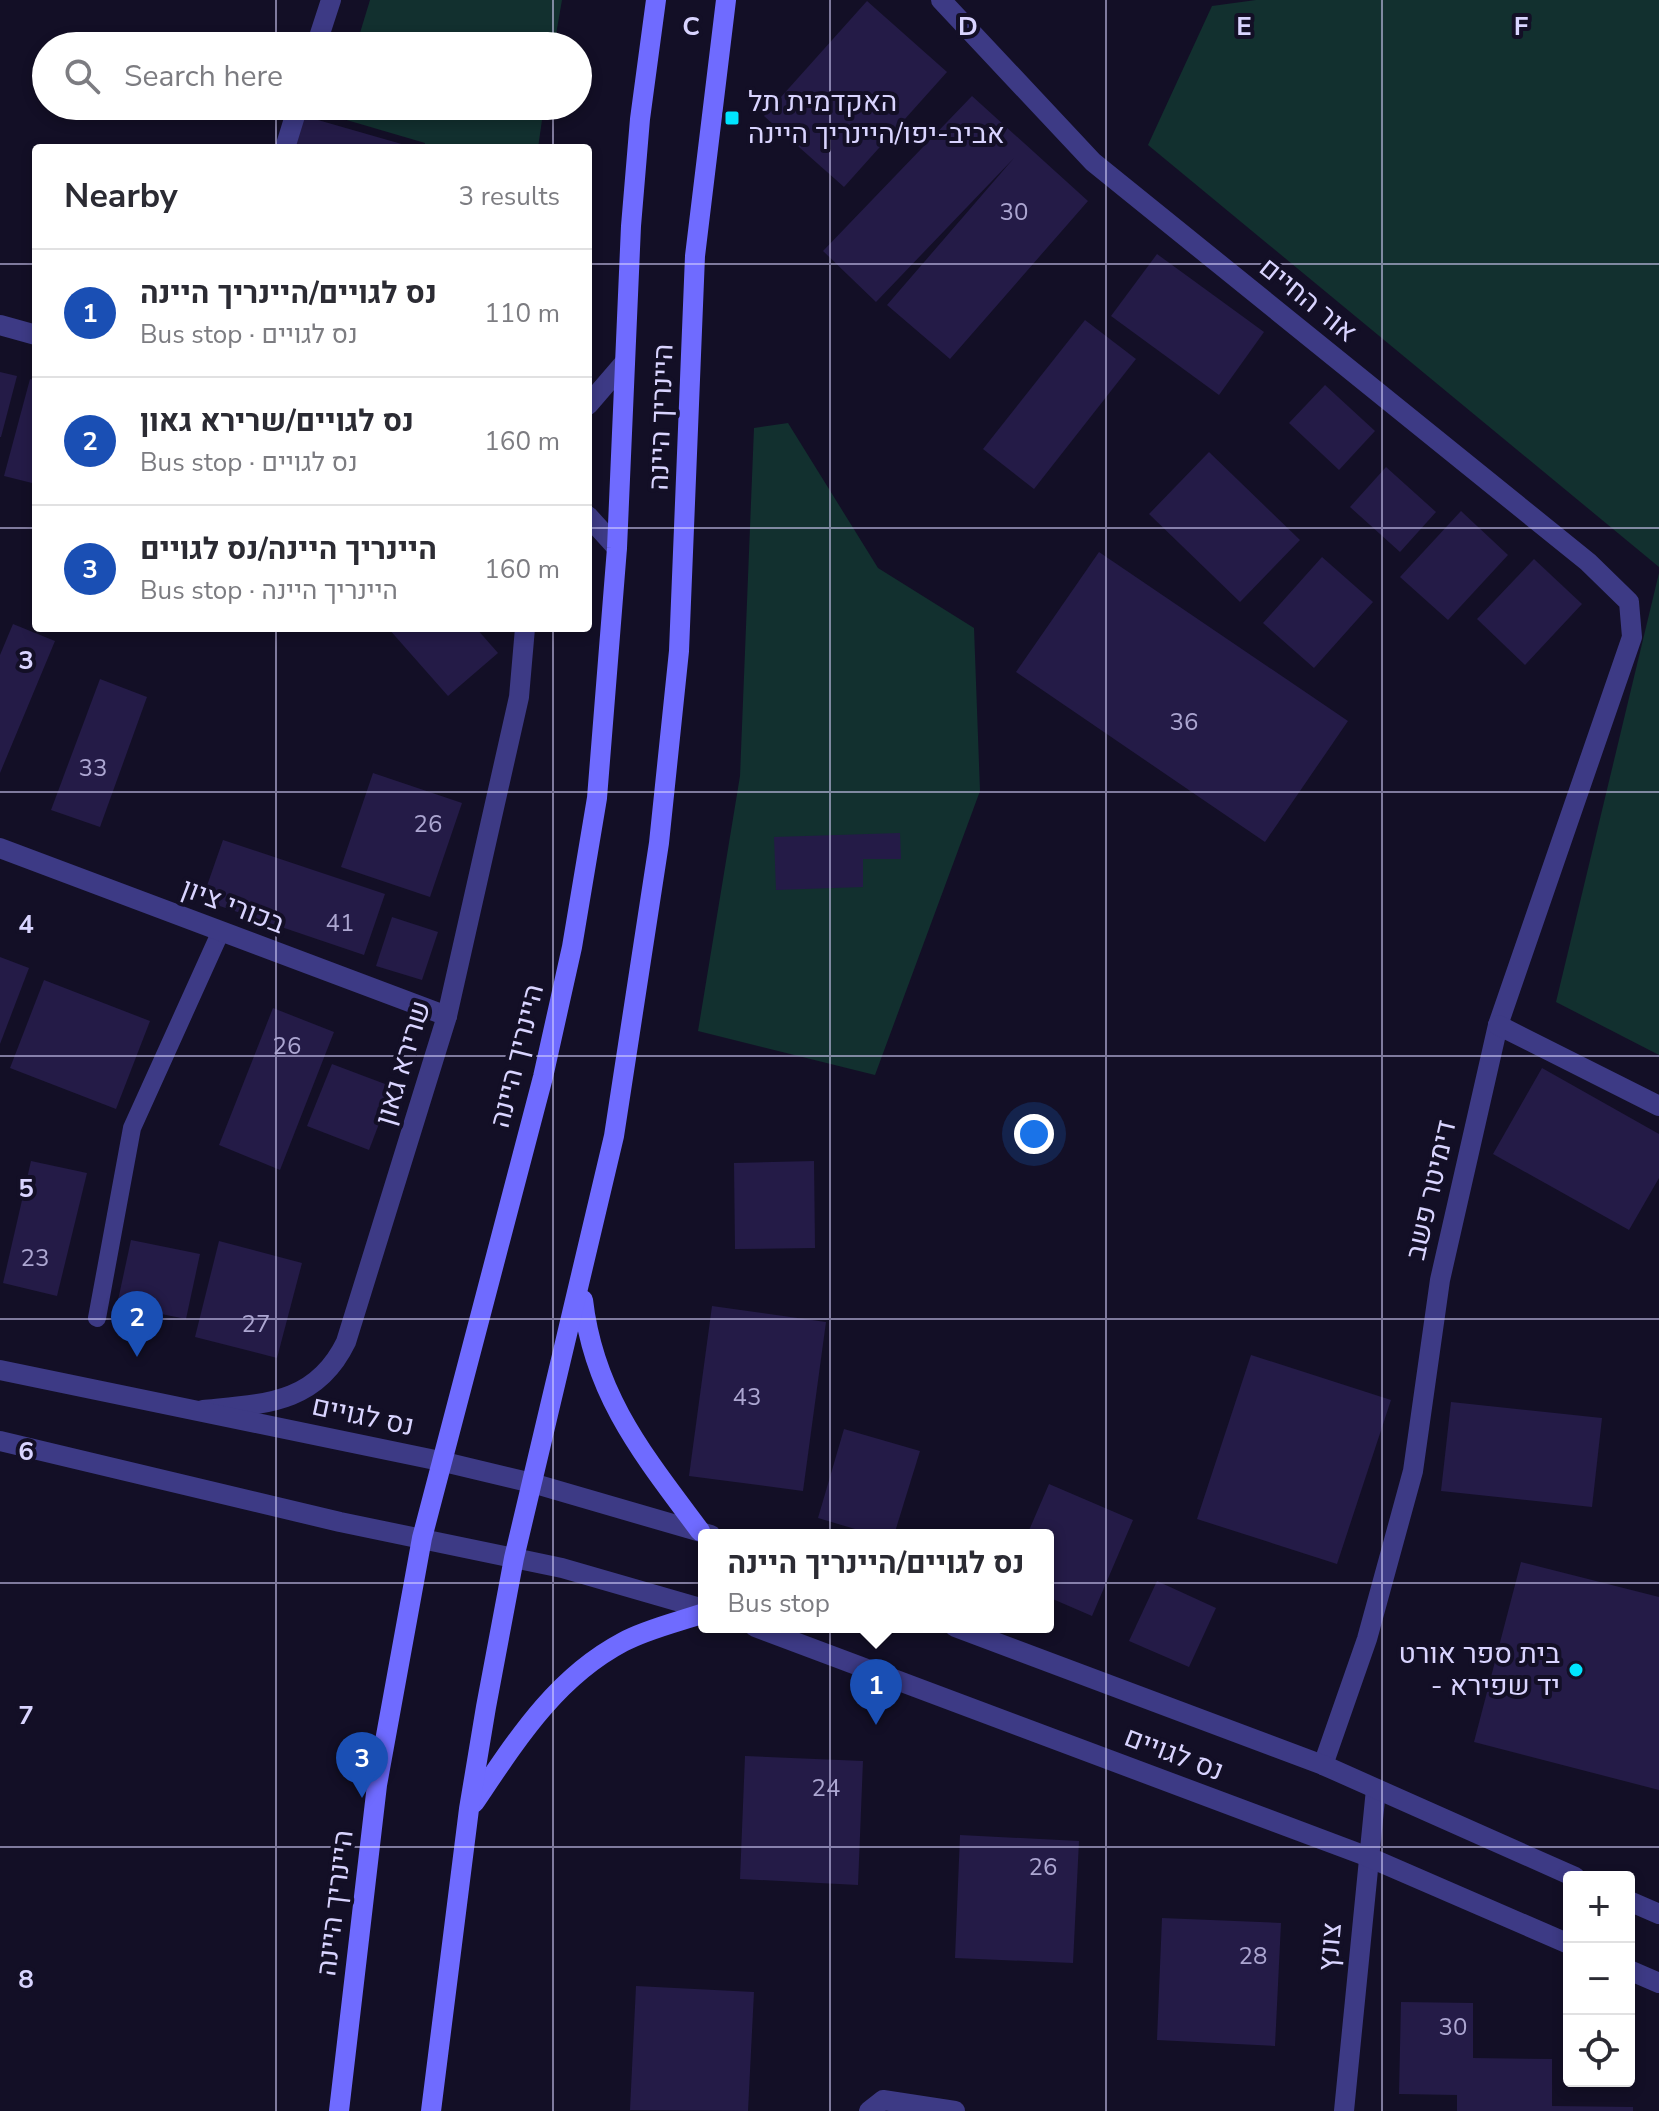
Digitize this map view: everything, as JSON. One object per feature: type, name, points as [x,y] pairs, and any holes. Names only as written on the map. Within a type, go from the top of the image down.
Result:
[{"type":"main road","name":"היינריך היינה","points":[[339,2111],[377,1785],[422,1538],[543,1077],[572,947],[597,798],[617,548],[640,119],[656,0]]},
{"type":"main road","name":"היינריך היינה","points":[[431,2111],[469,1809],[514,1558],[614,1136],[659,843],[679,651],[695,256],[726,0]]},
{"type":"main road","points":[[581,1285],[587,1333],[620,1419],[703,1529]]},
{"type":"main road","points":[[469,1809],[537,1711],[574,1676],[623,1641],[698,1613]]},
{"type":"street","points":[[321,32],[331,0]]},
{"type":"street","name":"אור החיים","points":[[941,0],[1093,162],[1588,562],[1629,602],[1632,637]]},
{"type":"street","points":[[286,144],[294,120]]},
{"type":"street","points":[[0,325],[32,334]]},
{"type":"street","points":[[592,400],[625,362]]},
{"type":"street","points":[[592,520],[617,548]]},
{"type":"street","name":"שרירא גאון","points":[[203,1410],[266,1403],[295,1395],[326,1375],[338,1360],[447,1016],[519,697],[525,632]]},
{"type":"street","name":"דימיטר פשב","points":[[1323,1765],[1367,1639],[1413,1471],[1440,1280],[1498,1025],[1632,637]]},
{"type":"street","name":"בכורי ציון","points":[[0,848],[447,1016]]},
{"type":"street","points":[[1498,1025],[1659,1106]]},
{"type":"street","name":"נס לגויים","points":[[0,1370],[440,1461],[532,1483],[698,1531]]},
{"type":"street","points":[[0,1441],[514,1558],[698,1609]]},
{"type":"street","name":"נס לגויים","points":[[771,1633],[1366,1856],[1567,1943]]},
{"type":"street","name":"נס לגויים","points":[[971,1633],[1323,1765],[1563,1872]]},
{"type":"street","name":"צונץ","points":[[1344,2111],[1366,1856],[1376,1789]]},
{"type":"street","points":[[1635,1904],[1659,1914]]},
{"type":"street","points":[[1635,1973],[1659,1983]]},
{"type":"street","points":[[869,2111],[883,2100],[955,2111]]},
{"type":"lane","points":[[97,1318],[132,1128],[221,931]]},
{"type":"green space","points":[[370,0],[562,0],[556,32],[360,32]]},
{"type":"green space","points":[[1256,0],[1659,0],[1659,567],[1148,145],[1212,6]]},
{"type":"green space","points":[[347,120],[542,120],[539,144],[425,143]]},
{"type":"green space","points":[[788,423],[878,568],[974,628],[980,791],[875,1075],[698,1031],[740,776],[754,428]]},
{"type":"green space","points":[[1659,573],[1659,1055],[1556,1002]]},
{"type":"building","points":[[867,1],[947,72],[844,187],[764,116]]},
{"type":"building","points":[[972,96],[1088,201],[950,359],[887,305],[1014,158],[876,302],[823,251]]},
{"type":"building","points":[[303,120],[318,120],[402,144],[296,144]]},
{"type":"building","points":[[1157,254],[1264,332],[1219,395],[1111,316]]},
{"type":"building","points":[[1085,320],[1136,359],[1034,489],[983,449]]},
{"type":"building","points":[[0,372],[17,376],[1,437],[0,437]]},
{"type":"building","points":[[30,379],[32,483],[4,476]]},
{"type":"building","points":[[1325,385],[1375,431],[1339,470],[1289,423]]},
{"type":"building","points":[[1209,452],[1300,540],[1240,602],[1149,514]]},
{"type":"building","points":[[1386,467],[1436,512],[1400,552],[1350,507]]},
{"type":"building","points":[[1461,511],[1508,555],[1448,620],[1400,577]]},
{"type":"building","points":[[1099,552],[1348,721],[1265,842],[1016,672]]},
{"type":"building","points":[[1322,557],[1373,602],[1314,668],[1263,623]]},
{"type":"building","points":[[1534,559],[1582,604],[1525,665],[1477,619]]},
{"type":"building","points":[[13,624],[55,641],[0,773],[0,655]]},
{"type":"building","points":[[392,632],[480,632],[498,653],[448,696]]},
{"type":"building","points":[[100,679],[147,697],[100,827],[51,810]]},
{"type":"building","points":[[373,773],[462,803],[430,897],[341,867]]},
{"type":"building","points":[[900,833],[901,859],[863,859],[863,887],[776,890],[774,837]]},
{"type":"building","points":[[223,840],[385,894],[364,955],[202,900]]},
{"type":"building","points":[[392,917],[438,932],[422,980],[376,966]]},
{"type":"building","points":[[0,957],[29,968],[0,1044]]},
{"type":"building","points":[[44,980],[150,1021],[116,1109],[10,1068]]},
{"type":"building","points":[[273,1008],[334,1032],[280,1170],[219,1145]]},
{"type":"building","points":[[332,1064],[393,1087],[369,1150],[307,1126]]},
{"type":"building","points":[[1542,1068],[1659,1134],[1659,1178],[1629,1230],[1493,1154]]},
{"type":"building","points":[[31,1161],[87,1173],[57,1296],[3,1283]]},
{"type":"building","points":[[814,1161],[815,1248],[735,1249],[734,1163]]},
{"type":"building","points":[[131,1240],[200,1254],[186,1319],[117,1305]]},
{"type":"building","points":[[219,1241],[302,1263],[277,1358],[195,1337]]},
{"type":"building","points":[[712,1306],[826,1322],[803,1491],[689,1476]]},
{"type":"building","points":[[1251,1355],[1391,1400],[1337,1564],[1197,1519]]},
{"type":"building","points":[[1451,1402],[1602,1418],[1592,1507],[1441,1491]]},
{"type":"building","points":[[844,1429],[920,1451],[896,1529],[855,1529],[818,1518]]},
{"type":"building","points":[[1049,1484],[1133,1520],[1092,1616],[1054,1600],[1054,1529],[1030,1529]]},
{"type":"building","name":"בית ספר אורט - יד שפירא","points":[[1521,1562],[1659,1597],[1659,1790],[1474,1742]]},
{"type":"building","points":[[1157,1581],[1216,1608],[1189,1667],[1129,1641]]},
{"type":"building","points":[[745,1756],[863,1761],[858,1885],[740,1879]]},
{"type":"building","points":[[960,1835],[1079,1841],[1073,1963],[955,1958]]},
{"type":"building","points":[[1162,1918],[1281,1923],[1275,2046],[1157,2040]]},
{"type":"building","points":[[636,1986],[754,1992],[748,2111],[630,2110]]},
{"type":"building","points":[[1401,2002],[1473,2003],[1473,2058],[1552,2059],[1552,2106],[1633,2107],[1633,2111],[1457,2111],[1457,2095],[1399,2094]]},
{"type":"place","name":"האקדמית תל אביב-יפו/היינריך היינה","points":[[732,118]]},
{"type":"place","name":"נס לגויים/שרירא גאון","points":[[137,1357]]},
{"type":"place","name":"בית ספר אורט - יד שפירא","points":[[1576,1670]]},
{"type":"place","name":"נס לגויים/היינריך היינה","points":[[876,1725]]},
{"type":"place","name":"היינריך היינה/נס לגויים","points":[[362,1798]]}]
